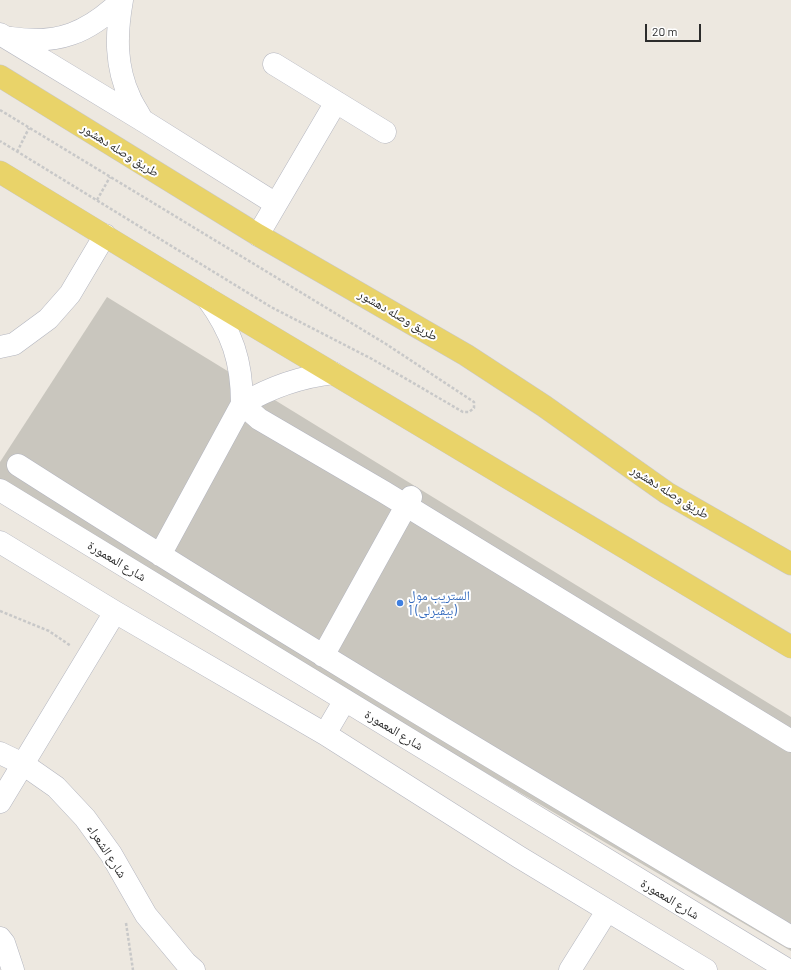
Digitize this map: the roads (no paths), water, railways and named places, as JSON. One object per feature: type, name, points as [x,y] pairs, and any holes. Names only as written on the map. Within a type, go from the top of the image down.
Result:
[{"type":"main road","name":"طريق وصله دهشور","points":[[0,76],[258,235],[466,355],[544,406],[667,493],[791,564]]},
{"type":"main road","points":[[0,172],[207,298],[791,647]]},
{"type":"street","points":[[3,36],[28,41],[49,40],[70,35],[89,26],[106,15],[122,0],[118,24],[118,50],[122,74],[130,98],[142,120]]},
{"type":"street","points":[[3,36],[142,120],[276,204]]},
{"type":"street","points":[[274,64],[385,132]]},
{"type":"street","points":[[258,235],[336,102]]},
{"type":"street","points":[[0,347],[14,344],[48,319],[70,294],[105,235]]},
{"type":"street","points":[[160,555],[242,404],[240,366],[234,347],[224,324],[207,298]]},
{"type":"street","points":[[242,404],[277,386],[295,380],[332,372]]},
{"type":"street","points":[[242,404],[250,404],[265,408],[414,505],[791,741]]},
{"type":"street","points":[[18,465],[327,659],[791,937]]},
{"type":"street","name":"شارع المعمورة","points":[[0,490],[788,970]]},
{"type":"street","points":[[327,659],[414,505]]},
{"type":"street","points":[[414,505],[791,728]]},
{"type":"street","points":[[0,542],[115,612],[325,734],[512,853],[607,911],[685,964],[706,970]]},
{"type":"street","points":[[0,802],[115,612]]},
{"type":"street","points":[[325,734],[345,700]]},
{"type":"street","name":"شارع الشعراء","points":[[0,753],[23,764],[56,787],[85,818],[111,854],[146,915],[186,963],[194,970]]},
{"type":"street","points":[[570,970],[607,911]]},
{"type":"street","points":[[0,938],[4,943],[13,970]]},
{"type":"place","name":"الستريب مول 1 (بيفيرلى)","points":[[400,603]]}]
